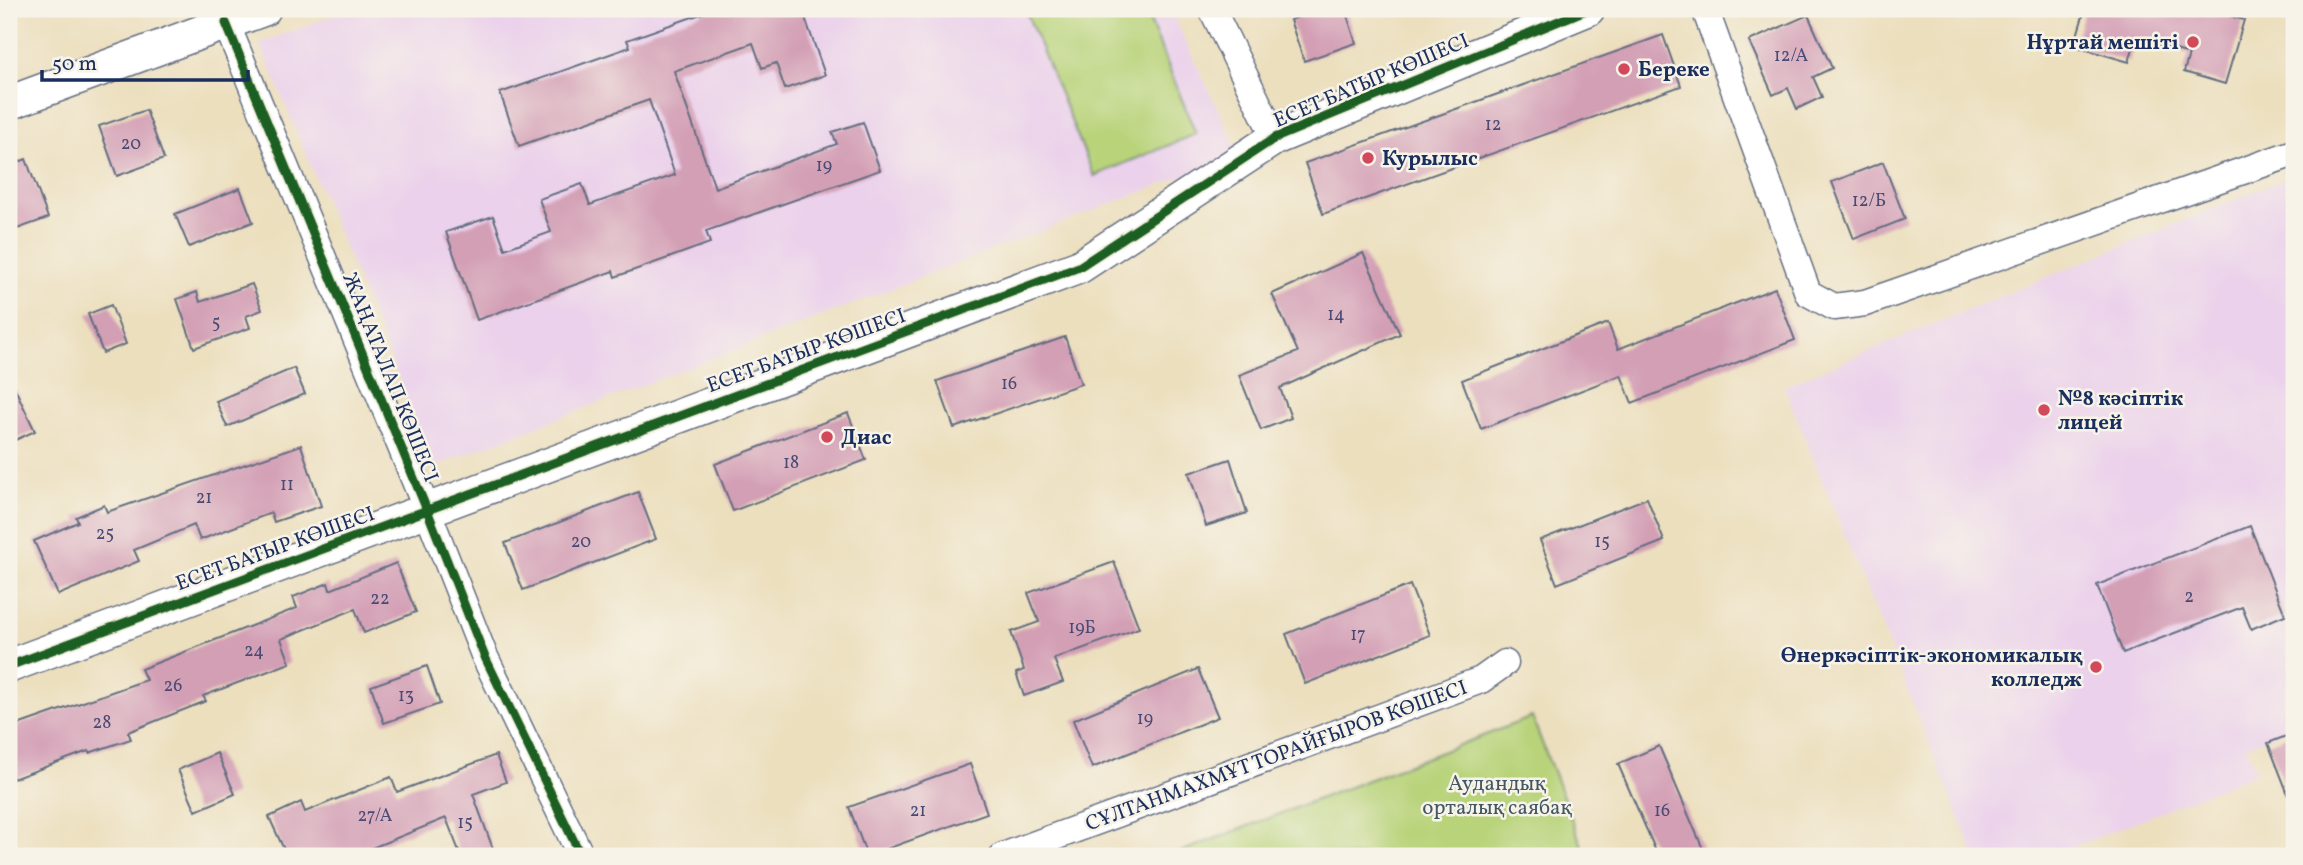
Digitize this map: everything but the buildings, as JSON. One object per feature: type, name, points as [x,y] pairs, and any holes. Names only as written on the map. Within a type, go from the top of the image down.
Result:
[{"type":"street","points":[[9,103],[264,9]]},
{"type":"street","points":[[1212,9],[1275,138]]},
{"type":"street","name":"ЕСЕТ БАТЫР КӨШЕСІ","points":[[9,666],[1079,267],[1275,138],[1588,9]]},
{"type":"street","points":[[1705,9],[1808,293],[1834,307],[1865,303],[2294,153]]},
{"type":"street","name":"ЖАҢАТАЛАП КӨШЕСІ","points":[[226,23],[484,655],[581,856]]},
{"type":"street","name":"СҰЛТАНМАХМҰТ ТОРАЙҒЫРОВ КӨШЕСІ","points":[[1003,856],[1058,846],[1481,680],[1505,663]]},
{"type":"shaded area","points":[[352,9],[1170,9],[1239,154],[435,466],[260,43]]},
{"type":"shaded area","points":[[2294,175],[2294,726],[2246,746],[2256,773],[2051,856],[1975,856],[1784,386]]},
{"type":"green space","points":[[1025,9],[1145,9],[1196,134],[1094,176]]},
{"type":"green space","name":"Аудандық орталық саябақ","points":[[1532,717],[1586,856],[1170,856]]},
{"type":"cycle path","points":[[9,666],[1079,267],[1275,138],[1588,9]]},
{"type":"cycle path","points":[[226,23],[484,655],[581,856]]},
{"type":"place","name":"Нұртай мешіті","points":[[2193,42]]},
{"type":"place","name":"Береке","points":[[1624,69]]},
{"type":"place","name":"Курылыс","points":[[1368,158]]},
{"type":"place","name":"№8 кәсіптік лицей","points":[[2044,410]]},
{"type":"place","name":"Диас","points":[[827,437]]},
{"type":"place","name":"Өнеркәсіптік-экономикалық колледж","points":[[2096,667]]}]
